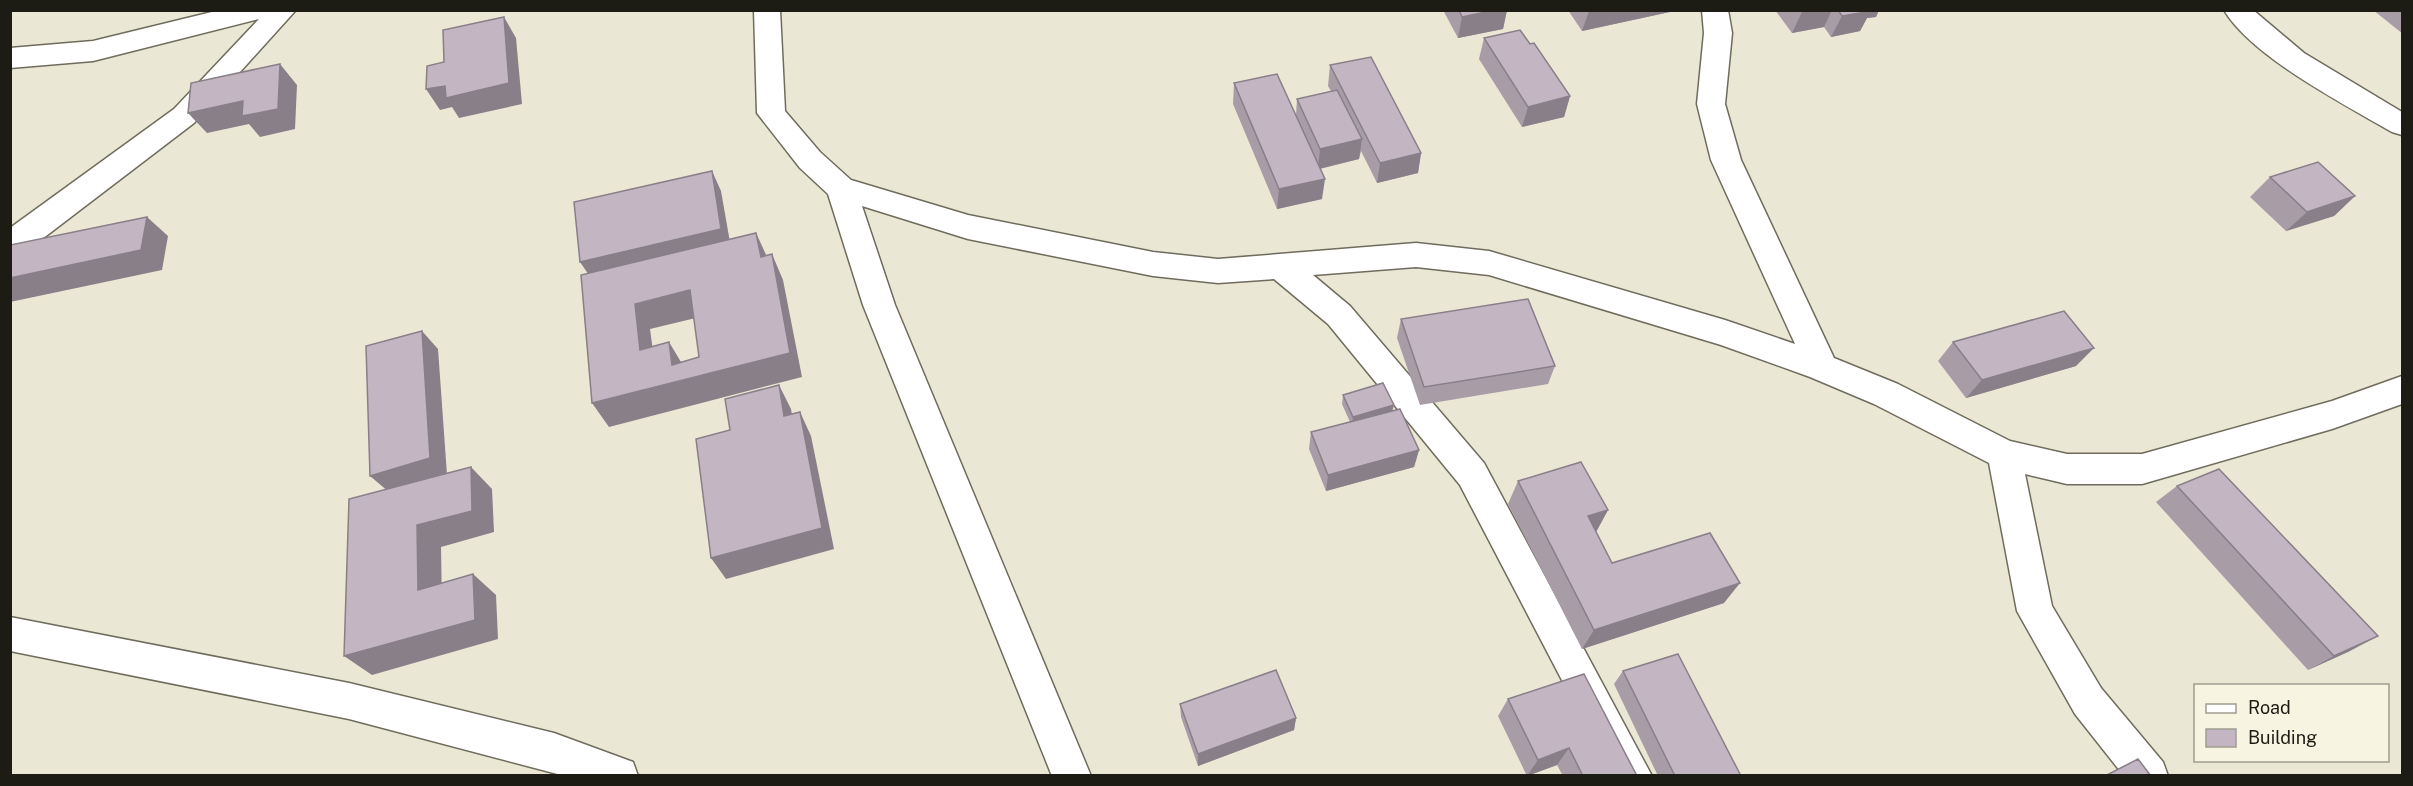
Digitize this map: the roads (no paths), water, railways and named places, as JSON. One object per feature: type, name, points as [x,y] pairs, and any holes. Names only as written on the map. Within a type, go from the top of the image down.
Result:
[{"type":"street","points":[[10,58],[93,51],[259,10]]},
{"type":"street","points":[[10,243],[35,228],[184,116],[283,10]]},
{"type":"street","points":[[767,10],[771,113],[810,160],[841,188],[968,227],[1153,264],[1218,272],[1416,255],[1489,263],[1725,333],[1822,367],[1886,394],[2004,454],[2067,469],[2142,470],[2332,415],[2403,390]]},
{"type":"street","points":[[1715,10],[1718,33],[1711,104],[1726,160],[1822,367]]},
{"type":"street","points":[[2237,10],[2249,24],[2298,63],[2403,125]]},
{"type":"street","points":[[841,188],[879,306],[1072,776]]},
{"type":"street","points":[[1280,266],[1339,315],[1472,474],[1633,776]]},
{"type":"street","points":[[2004,454],[2035,610],[2088,700],[2149,776]]},
{"type":"street","points":[[10,634],[349,700],[554,752],[619,776]]}]
